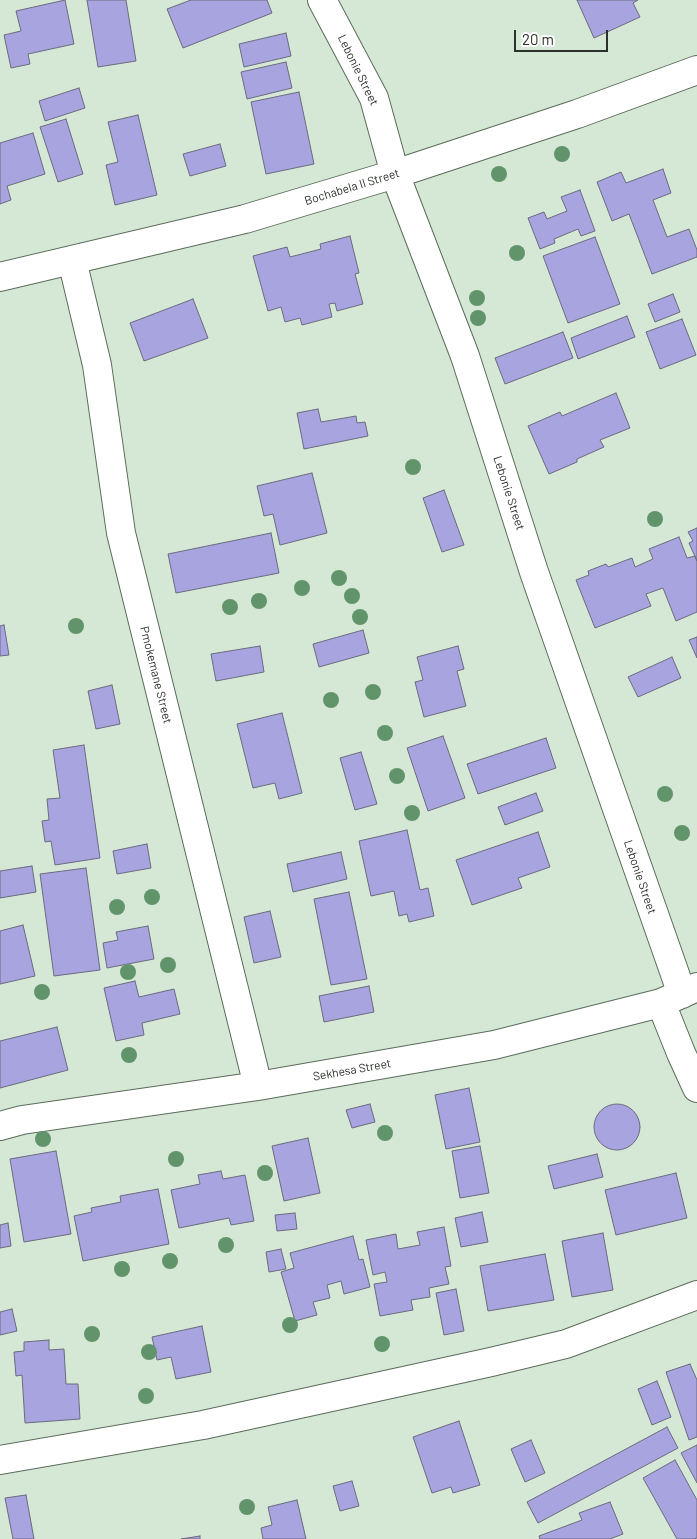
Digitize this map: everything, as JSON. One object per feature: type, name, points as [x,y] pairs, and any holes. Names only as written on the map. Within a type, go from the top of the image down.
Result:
[{"type":"street","name":"Lebonie Street","points":[[322,0],[374,98],[395,174],[465,356],[534,572],[680,995],[681,1053],[697,1088]]},
{"type":"street","name":"Bochabela II Street","points":[[0,277],[245,219],[395,174],[576,114],[697,70]]},
{"type":"street","name":"Pmokemane Street","points":[[72,260],[97,365],[121,533],[258,1086]]},
{"type":"street","name":"Sekhesa Street","points":[[0,1126],[22,1120],[258,1086],[494,1045],[680,995]]},
{"type":"street","points":[[0,1460],[203,1425],[491,1362],[566,1344],[697,1295]]},
{"type":"building","points":[[65,0],[74,44],[28,54],[30,64],[11,68],[4,35],[21,31],[16,11]]},
{"type":"building","points":[[87,0],[126,0],[136,61],[98,67]]},
{"type":"building","points":[[191,0],[267,0],[272,13],[183,48],[167,9]]},
{"type":"building","points":[[577,0],[638,0],[633,3],[640,17],[594,38]]},
{"type":"building","points":[[286,33],[291,56],[244,67],[239,44]]},
{"type":"building","points":[[286,62],[292,88],[247,99],[241,72]]},
{"type":"building","points":[[79,88],[85,108],[45,121],[39,101]]},
{"type":"building","points":[[299,92],[314,164],[266,174],[251,102]]},
{"type":"building","points":[[138,115],[157,195],[115,205],[106,165],[118,162],[108,122]]},
{"type":"building","points":[[66,119],[83,174],[58,182],[40,127]]},
{"type":"building","points":[[33,133],[45,174],[7,186],[11,200],[0,204],[0,143]]},
{"type":"building","points":[[220,144],[226,166],[190,176],[183,154]]},
{"type":"building","points":[[663,169],[671,193],[653,200],[667,237],[689,229],[697,250],[697,257],[652,274],[629,214],[612,221],[597,182],[621,172],[626,183]]},
{"type":"building","points":[[580,190],[595,231],[581,236],[578,229],[554,239],[555,243],[540,249],[528,218],[544,212],[547,219],[567,211],[561,197]]},
{"type":"building","points":[[350,236],[359,273],[355,274],[363,304],[337,311],[335,303],[329,304],[332,317],[302,325],[300,318],[285,322],[281,307],[268,311],[253,256],[287,247],[290,257],[321,249],[320,244]]},
{"type":"building","points":[[595,237],[620,304],[568,323],[543,256]]},
{"type":"building","points":[[673,294],[680,312],[655,322],[648,304]]},
{"type":"building","points":[[193,299],[208,338],[144,361],[130,323]]},
{"type":"building","points":[[627,316],[635,337],[578,359],[571,338]]},
{"type":"building","points":[[682,319],[696,355],[660,369],[646,332]]},
{"type":"building","points":[[563,332],[573,358],[505,384],[495,358]]},
{"type":"building","points":[[616,393],[630,428],[600,440],[604,447],[577,459],[577,462],[549,474],[528,426],[560,412],[562,416]]},
{"type":"building","points":[[318,409],[321,422],[356,416],[357,423],[365,422],[368,436],[304,449],[297,413]]},
{"type":"building","points":[[312,473],[327,533],[280,545],[273,514],[264,516],[257,486]]},
{"type":"building","points":[[444,490],[464,545],[442,552],[423,498]]},
{"type":"building","points":[[697,528],[697,561],[689,543],[693,541],[688,532]]},
{"type":"building","points":[[271,533],[279,573],[176,593],[168,554]]},
{"type":"building","points":[[679,537],[687,558],[695,556],[697,561],[697,612],[676,621],[663,588],[646,594],[651,606],[595,628],[576,580],[589,575],[588,571],[606,564],[608,567],[632,558],[635,567],[653,559],[649,549]]},
{"type":"building","points":[[4,625],[9,655],[0,656],[0,626]]},
{"type":"building","points":[[363,630],[369,653],[319,667],[313,644]]},
{"type":"building","points":[[697,637],[697,658],[689,640]]},
{"type":"building","points":[[260,646],[264,672],[216,681],[211,654]]},
{"type":"building","points":[[458,646],[464,669],[457,671],[466,706],[424,717],[415,682],[423,680],[417,657]]},
{"type":"building","points":[[672,657],[681,678],[638,697],[628,677]]},
{"type":"building","points":[[112,685],[120,724],[96,729],[88,691]]},
{"type":"building","points":[[282,713],[302,793],[279,799],[275,783],[253,788],[237,724]]},
{"type":"building","points":[[443,736],[465,798],[428,811],[407,748]]},
{"type":"building","points":[[546,738],[556,768],[478,794],[467,764]]},
{"type":"building","points":[[84,745],[100,858],[55,865],[51,841],[45,842],[42,821],[49,820],[47,799],[60,798],[53,750]]},
{"type":"building","points":[[361,752],[377,804],[355,810],[340,758]]},
{"type":"building","points":[[536,793],[543,811],[505,825],[498,807]]},
{"type":"building","points":[[407,830],[420,890],[428,888],[434,916],[409,922],[407,914],[399,916],[394,891],[371,896],[359,841]]},
{"type":"building","points":[[538,832],[550,867],[518,878],[522,888],[472,905],[456,860]]},
{"type":"building","points":[[147,844],[151,868],[117,874],[113,851]]},
{"type":"building","points":[[341,852],[347,879],[293,892],[287,864]]},
{"type":"building","points":[[32,866],[36,892],[0,898],[0,871]]},
{"type":"building","points":[[86,868],[100,970],[54,976],[40,874]]},
{"type":"building","points":[[349,892],[367,979],[331,985],[314,899]]},
{"type":"building","points":[[270,911],[281,957],[254,963],[244,917]]},
{"type":"building","points":[[23,925],[35,976],[0,984],[0,931]]},
{"type":"building","points":[[148,926],[154,959],[107,968],[103,943],[118,940],[116,932]]},
{"type":"building","points":[[135,981],[139,997],[174,989],[180,1014],[142,1023],[144,1035],[116,1041],[104,988]]},
{"type":"building","points":[[369,986],[374,1012],[324,1022],[319,996]]},
{"type":"building","points":[[57,1027],[68,1070],[0,1088],[0,1041]]},
{"type":"building","points":[[469,1088],[480,1142],[446,1149],[435,1095]]},
{"type":"building","points":[[370,1104],[375,1122],[352,1128],[346,1110]]},
{"type":"building","points":[[613,1104],[621,1104],[630,1108],[636,1114],[640,1127],[636,1140],[630,1146],[621,1150],[613,1150],[604,1146],[598,1140],[594,1131],[594,1123],[598,1114],[604,1108]]},
{"type":"building","points":[[308,1138],[320,1193],[284,1201],[272,1146]]},
{"type":"building","points":[[480,1146],[489,1193],[460,1198],[452,1151]]},
{"type":"building","points":[[56,1151],[71,1234],[24,1242],[10,1159]]},
{"type":"building","points":[[597,1154],[603,1177],[554,1189],[548,1166]]},
{"type":"building","points":[[221,1171],[223,1179],[245,1175],[254,1221],[231,1225],[229,1218],[179,1228],[171,1190],[200,1184],[198,1175]]},
{"type":"building","points":[[676,1173],[687,1218],[616,1235],[605,1190]]},
{"type":"building","points":[[158,1189],[169,1244],[83,1261],[74,1216],[92,1212],[91,1208],[121,1202],[120,1196]]},
{"type":"building","points":[[482,1212],[488,1242],[461,1247],[455,1218]]},
{"type":"building","points":[[295,1213],[297,1229],[277,1231],[275,1215]]},
{"type":"building","points":[[8,1223],[11,1246],[0,1248],[0,1225]]},
{"type":"building","points":[[444,1227],[451,1266],[445,1267],[449,1284],[429,1288],[430,1297],[411,1300],[413,1310],[380,1316],[374,1284],[387,1282],[385,1272],[373,1275],[366,1240],[396,1234],[398,1249],[420,1245],[417,1232]]},
{"type":"building","points":[[603,1233],[613,1290],[572,1297],[562,1241]]},
{"type":"building","points":[[353,1236],[359,1260],[363,1259],[370,1287],[344,1294],[341,1281],[327,1285],[330,1298],[313,1302],[317,1315],[295,1321],[281,1272],[294,1268],[290,1253]]},
{"type":"building","points":[[281,1249],[286,1269],[269,1272],[266,1252]]},
{"type":"building","points":[[545,1254],[554,1300],[488,1311],[480,1266]]},
{"type":"building","points":[[456,1289],[464,1331],[444,1335],[436,1293]]},
{"type":"building","points":[[12,1309],[17,1331],[0,1335],[0,1312]]},
{"type":"building","points":[[202,1326],[211,1372],[176,1379],[171,1357],[157,1360],[152,1337]]},
{"type":"building","points":[[49,1340],[49,1350],[64,1349],[66,1384],[78,1384],[80,1419],[25,1423],[22,1375],[16,1376],[14,1352],[24,1351],[24,1342]]},
{"type":"building","points":[[690,1364],[697,1380],[697,1437],[689,1440],[666,1372]]},
{"type":"building","points":[[657,1381],[671,1417],[652,1425],[638,1389]]},
{"type":"building","points":[[459,1421],[480,1485],[453,1493],[451,1487],[432,1493],[413,1437]]},
{"type":"building","points":[[667,1427],[678,1448],[538,1523],[527,1502]]},
{"type":"building","points":[[531,1440],[545,1473],[525,1482],[511,1449]]},
{"type":"building","points":[[697,1445],[697,1483],[681,1453]]},
{"type":"building","points":[[675,1460],[697,1500],[697,1538],[694,1539],[677,1539],[643,1478]]},
{"type":"building","points":[[352,1481],[359,1506],[340,1511],[333,1486]]},
{"type":"building","points":[[26,1495],[34,1539],[13,1539],[5,1498]]},
{"type":"building","points":[[297,1500],[306,1539],[263,1539],[261,1528],[272,1525],[268,1507]]},
{"type":"building","points":[[610,1502],[623,1534],[610,1539],[540,1539],[539,1536],[582,1520],[579,1513]]},
{"type":"building","points":[[200,1536],[200,1539],[181,1539]]}]
